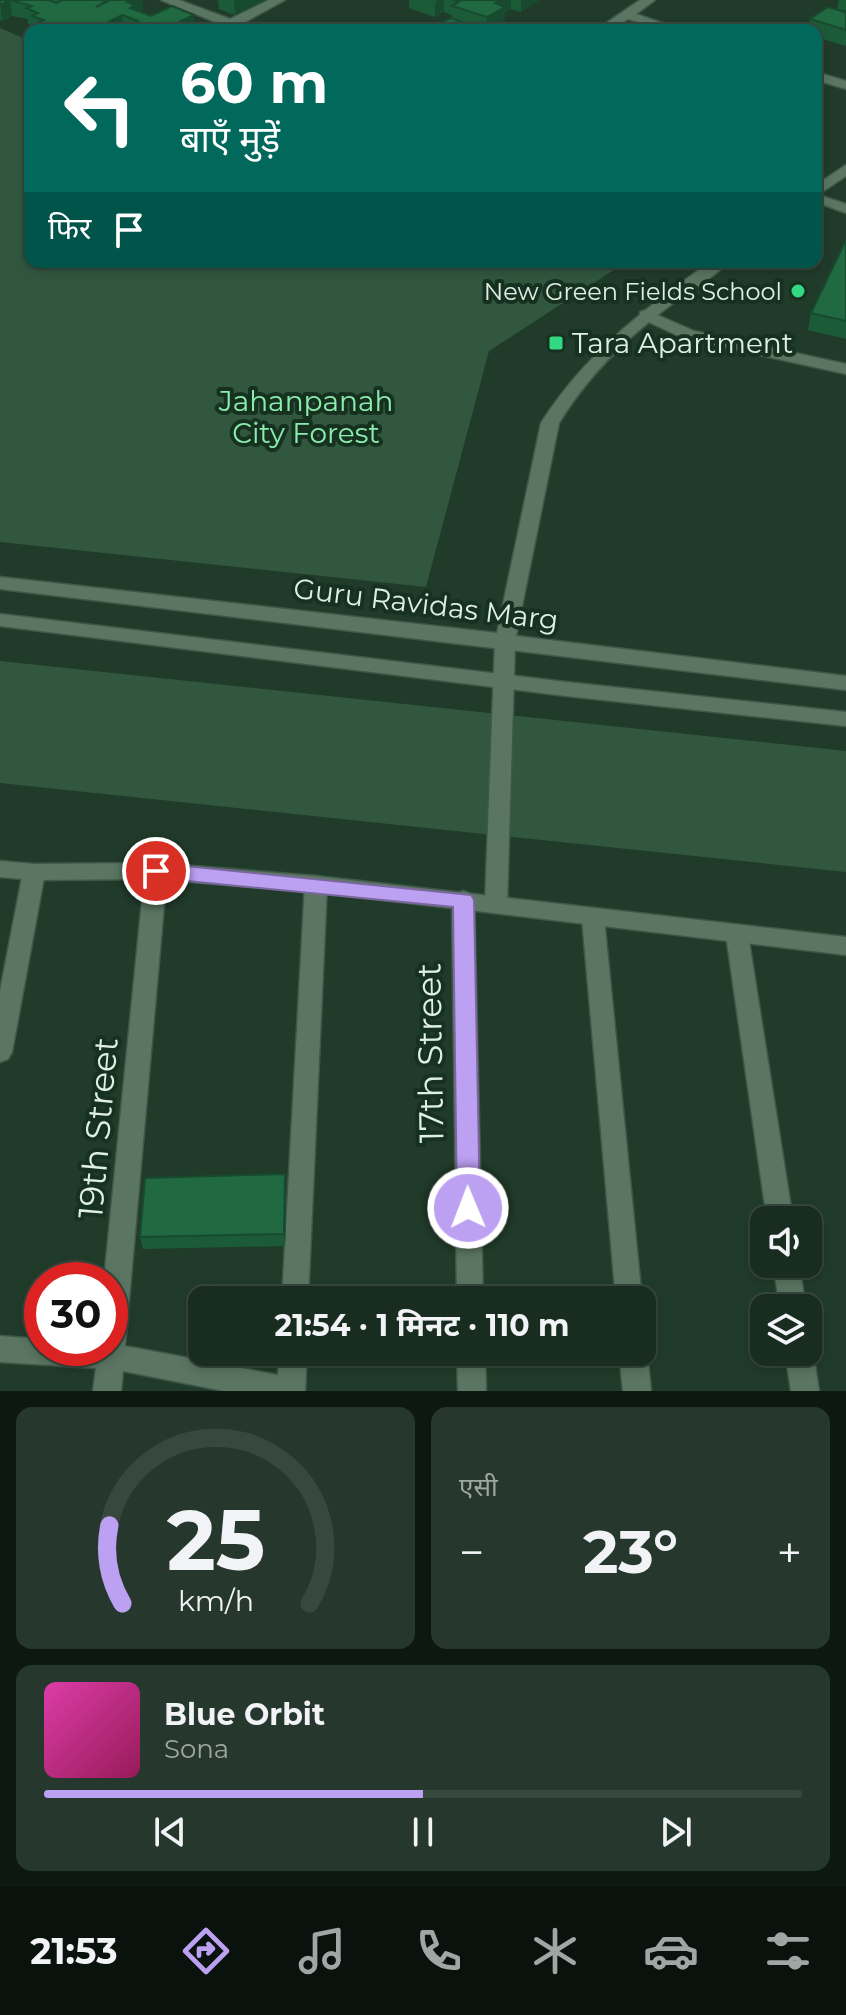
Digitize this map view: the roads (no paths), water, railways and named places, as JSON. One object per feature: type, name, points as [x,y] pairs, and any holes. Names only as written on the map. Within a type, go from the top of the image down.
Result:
[{"type":"street","points":[[167,0],[232,24],[279,0]]},
{"type":"street","points":[[612,24],[649,0]]},
{"type":"street","points":[[628,15],[657,24]]},
{"type":"street","points":[[822,78],[846,85]]},
{"type":"street","points":[[822,190],[846,169]]},
{"type":"street","points":[[496,904],[505,642],[550,423],[583,372],[646,315],[712,268]]},
{"type":"street","points":[[646,315],[689,335],[846,369]]},
{"type":"street","name":"Guru Ravidas Marg","points":[[0,583],[846,683]]},
{"type":"street","points":[[0,620],[846,719]]},
{"type":"street","points":[[0,869],[34,872],[156,871],[316,884],[846,946]]},
{"type":"street","name":"19th Street","points":[[121,1262],[156,871]]},
{"type":"street","points":[[0,1052],[34,872]]},
{"type":"street","points":[[296,1286],[316,884]]},
{"type":"street","name":"17th Street","points":[[463,900],[470,1286]]},
{"type":"street","points":[[593,918],[628,1286]]},
{"type":"street","points":[[737,935],[778,1206]]},
{"type":"street","points":[[0,1349],[24,1350]]},
{"type":"street","points":[[128,1359],[291,1391],[292,1366]]},
{"type":"street","name":"19th Street","points":[[107,1391],[111,1366]]},
{"type":"street","points":[[471,1366],[472,1391]]},
{"type":"street","points":[[634,1366],[637,1391]]},
{"type":"street","points":[[801,1366],[805,1391]]},
{"type":"lane","points":[[822,198],[846,209]]},
{"type":"place","name":"New Green Fields School","points":[[798,291]]},
{"type":"place","name":"Tara Apartment","points":[[556,343]]},
{"type":"park label","name":"Jahanpanah City Forest","points":[[306,417]]}]
